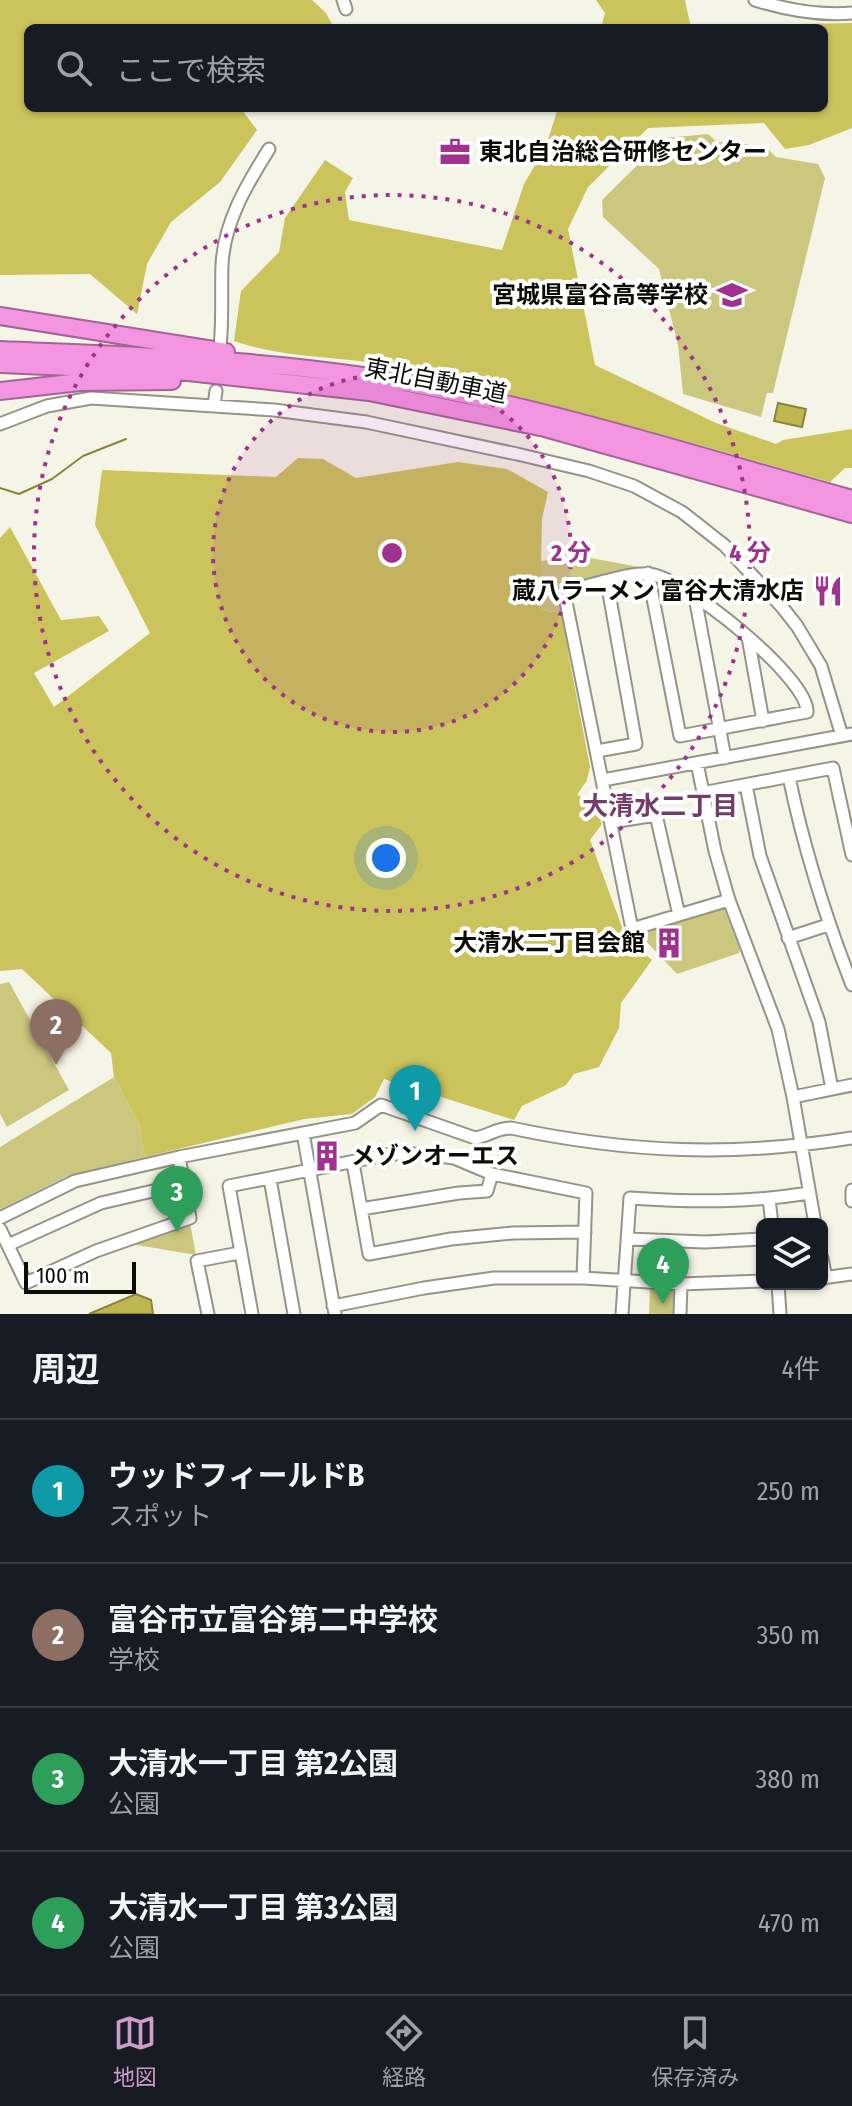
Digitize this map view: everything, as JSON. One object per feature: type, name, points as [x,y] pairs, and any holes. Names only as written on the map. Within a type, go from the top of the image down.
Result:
[{"type":"highway","points":[[0,316],[245,355],[289,367]]},
{"type":"highway","name":"東北自動車道","points":[[0,350],[289,367],[369,377],[469,395],[550,415],[852,499]]},
{"type":"highway","name":"東北自動車道","points":[[0,364],[188,372],[369,392],[545,428],[852,514]]},
{"type":"highway","points":[[0,391],[80,382],[188,381],[369,392]]},
{"type":"street","points":[[755,0],[794,11],[852,13]]},
{"type":"street","points":[[220,347],[222,261],[234,212],[242,191],[269,149]]},
{"type":"street","points":[[214,405],[216,391]]},
{"type":"street","points":[[0,424],[47,406],[91,398],[214,405],[366,422],[589,471],[658,497],[724,545],[797,626],[825,675],[847,735],[603,780]]},
{"type":"street","points":[[648,573],[680,736],[807,712],[808,706],[786,672],[748,637],[671,582],[648,573],[564,592],[632,929],[729,900]]},
{"type":"street","points":[[597,751],[636,744],[607,582]]},
{"type":"street","points":[[695,597],[725,758]]},
{"type":"street","points":[[748,637],[763,721]]},
{"type":"street","points":[[697,763],[729,900],[778,1029],[814,1218]]},
{"type":"street","points":[[702,793],[833,768],[852,855]]},
{"type":"street","points":[[789,777],[805,852],[828,925],[852,985]]},
{"type":"street","points":[[746,785],[760,856],[819,1022],[832,1089]]},
{"type":"street","points":[[612,822],[656,815],[679,915]]},
{"type":"street","points":[[788,938],[828,925]]},
{"type":"street","points":[[793,1097],[852,1085]]},
{"type":"street","points":[[0,1218],[75,1181],[179,1157],[355,1123],[381,1105],[475,1138],[502,1128],[511,1128],[661,1150],[729,1152],[852,1138]]},
{"type":"street","points":[[303,1133],[334,1310],[494,1278],[583,1278],[681,1284],[756,1281]]},
{"type":"street","points":[[252,1314],[229,1186],[390,1154],[454,1158],[492,1174],[586,1193],[583,1278]]},
{"type":"street","points":[[0,1229],[26,1283],[96,1251],[190,1218],[179,1157]]},
{"type":"street","points":[[353,1163],[369,1254],[467,1237],[585,1232]]},
{"type":"street","points":[[361,1209],[487,1191],[492,1174]]},
{"type":"street","points":[[270,1179],[294,1314]]},
{"type":"street","points":[[8,1245],[101,1203],[183,1184]]},
{"type":"street","points":[[852,1190],[852,1201]]},
{"type":"street","points":[[622,1314],[630,1198],[708,1203],[809,1193]]},
{"type":"street","points":[[769,1199],[771,1218]]},
{"type":"street","points":[[628,1239],[705,1242],[756,1239]]},
{"type":"street","points":[[208,1314],[197,1261],[239,1253]]},
{"type":"street","points":[[828,1277],[852,1274]]},
{"type":"street","points":[[680,1314],[681,1284]]},
{"type":"street","points":[[778,1290],[780,1314]]},
{"type":"shaded area","points":[[0,0],[312,0],[326,13],[332,24],[24,24],[24,112],[244,112],[257,130],[220,182],[171,222],[147,264],[137,314],[90,274],[0,275]]},
{"type":"shaded area","points":[[596,0],[685,0],[690,24],[602,24],[605,13]]},
{"type":"shaded area","points":[[852,23],[852,128],[809,145],[785,149],[764,123],[648,128],[588,187],[568,229],[595,365],[716,423],[776,444],[783,440],[852,429],[852,468],[845,468],[830,482],[450,380],[375,363],[274,351],[234,341],[241,291],[279,252],[285,218],[325,160],[353,178],[345,192],[349,220],[502,250],[524,184],[546,146],[557,112],[828,112],[828,24],[799,24]]},
{"type":"shaded area","points":[[708,134],[717,142],[736,142],[768,149],[776,157],[818,164],[825,178],[773,393],[767,393],[761,417],[683,394],[678,345],[659,269],[603,217],[602,200],[665,138]]},
{"type":"shaded area","points":[[778,403],[806,409],[802,427],[774,421]]},
{"type":"shaded area","points":[[298,458],[323,459],[356,478],[458,462],[507,469],[548,492],[542,519],[540,610],[563,613],[590,767],[587,780],[577,795],[591,800],[602,824],[590,840],[626,938],[652,960],[621,1003],[619,1028],[599,1067],[574,1074],[566,1085],[522,1106],[514,1120],[384,1079],[375,1097],[352,1114],[304,1119],[145,1157],[139,1124],[114,1077],[111,1053],[22,969],[0,971],[0,538],[10,527],[61,620],[99,616],[109,631],[34,673],[54,707],[150,633],[95,525],[102,470],[276,477]]},
{"type":"shaded area","points":[[580,556],[639,567],[640,572],[561,588],[563,613],[540,610],[540,561]]},
{"type":"shaded area","points":[[720,908],[725,911],[739,953],[677,974],[638,933]]},
{"type":"shaded area","points":[[9,982],[69,1090],[7,1127],[0,1114],[0,984]]},
{"type":"shaded area","points":[[114,1077],[139,1124],[145,1157],[65,1177],[0,1210],[0,1147]]},
{"type":"shaded area","points":[[190,1223],[196,1255],[137,1245],[135,1241]]},
{"type":"shaded area","points":[[650,1287],[673,1289],[676,1293],[676,1314],[649,1314]]},
{"type":"shaded area","points":[[136,1294],[151,1300],[153,1314],[89,1314]]},
{"type":"waterway","points":[[0,488],[19,494],[52,479],[83,456],[126,439]]},
{"type":"place","name":"東北自治総合研修センター","points":[[455,152]]},
{"type":"place","name":"宮城県富谷高等学校","points":[[732,295]]},
{"type":"place","name":"蔵八ラーメン 富谷大清水店","points":[[828,591]]},
{"type":"place","name":"大清水二丁目会館","points":[[669,943]]},
{"type":"place","name":"富谷市立富谷第二中学校","points":[[56,1065]]},
{"type":"place","name":"ウッドフィールドB","points":[[415,1131]]},
{"type":"place","name":"メゾンオーエス","points":[[327,1156]]},
{"type":"place","name":"大清水一丁目 第2公園","points":[[177,1232]]},
{"type":"place","name":"大清水一丁目 第3公園","points":[[663,1304]]},
{"type":"district","name":"大清水二丁目","points":[[660,806]]}]
